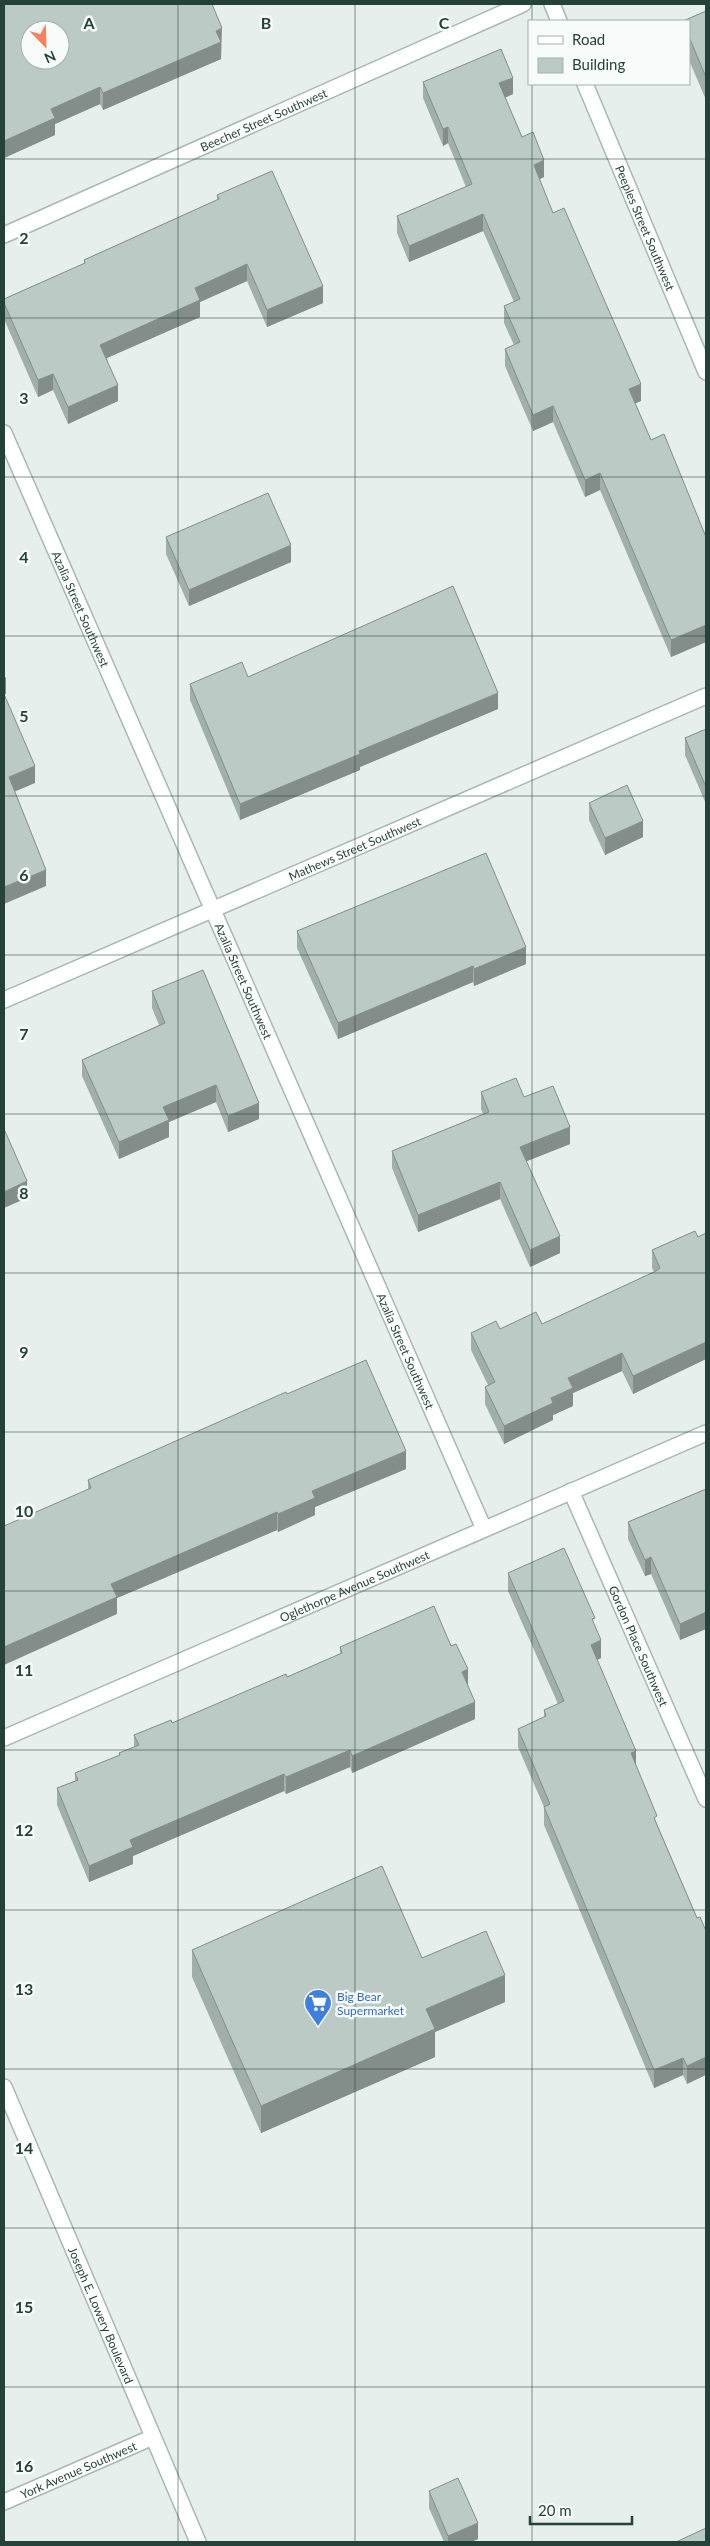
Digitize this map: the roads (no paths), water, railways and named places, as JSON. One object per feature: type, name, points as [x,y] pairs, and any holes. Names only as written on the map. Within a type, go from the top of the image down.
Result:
[{"type":"street","name":"Beecher Street Southwest","points":[[4,235],[523,4]]},
{"type":"street","points":[[552,4],[559,20]]},
{"type":"street","name":"Peeples Street Southwest","points":[[586,85],[706,372]]},
{"type":"street","name":"Azalia Street Southwest","points":[[4,433],[484,1528]]},
{"type":"street","name":"Mathews Street Southwest","points":[[4,1000],[706,696]]},
{"type":"street","name":"Oglethorpe Avenue Southwest","points":[[4,1738],[706,1433]]},
{"type":"street","name":"Gordon Place Southwest","points":[[571,1491],[706,1799]]},
{"type":"street","name":"Joseph E. Lowery Boulevard","points":[[4,2087],[198,2542]]},
{"type":"street","name":"York Avenue Southwest","points":[[4,2502],[153,2437]]},
{"type":"place","name":"Big Bear Supermarket","points":[[318,2027]]}]
